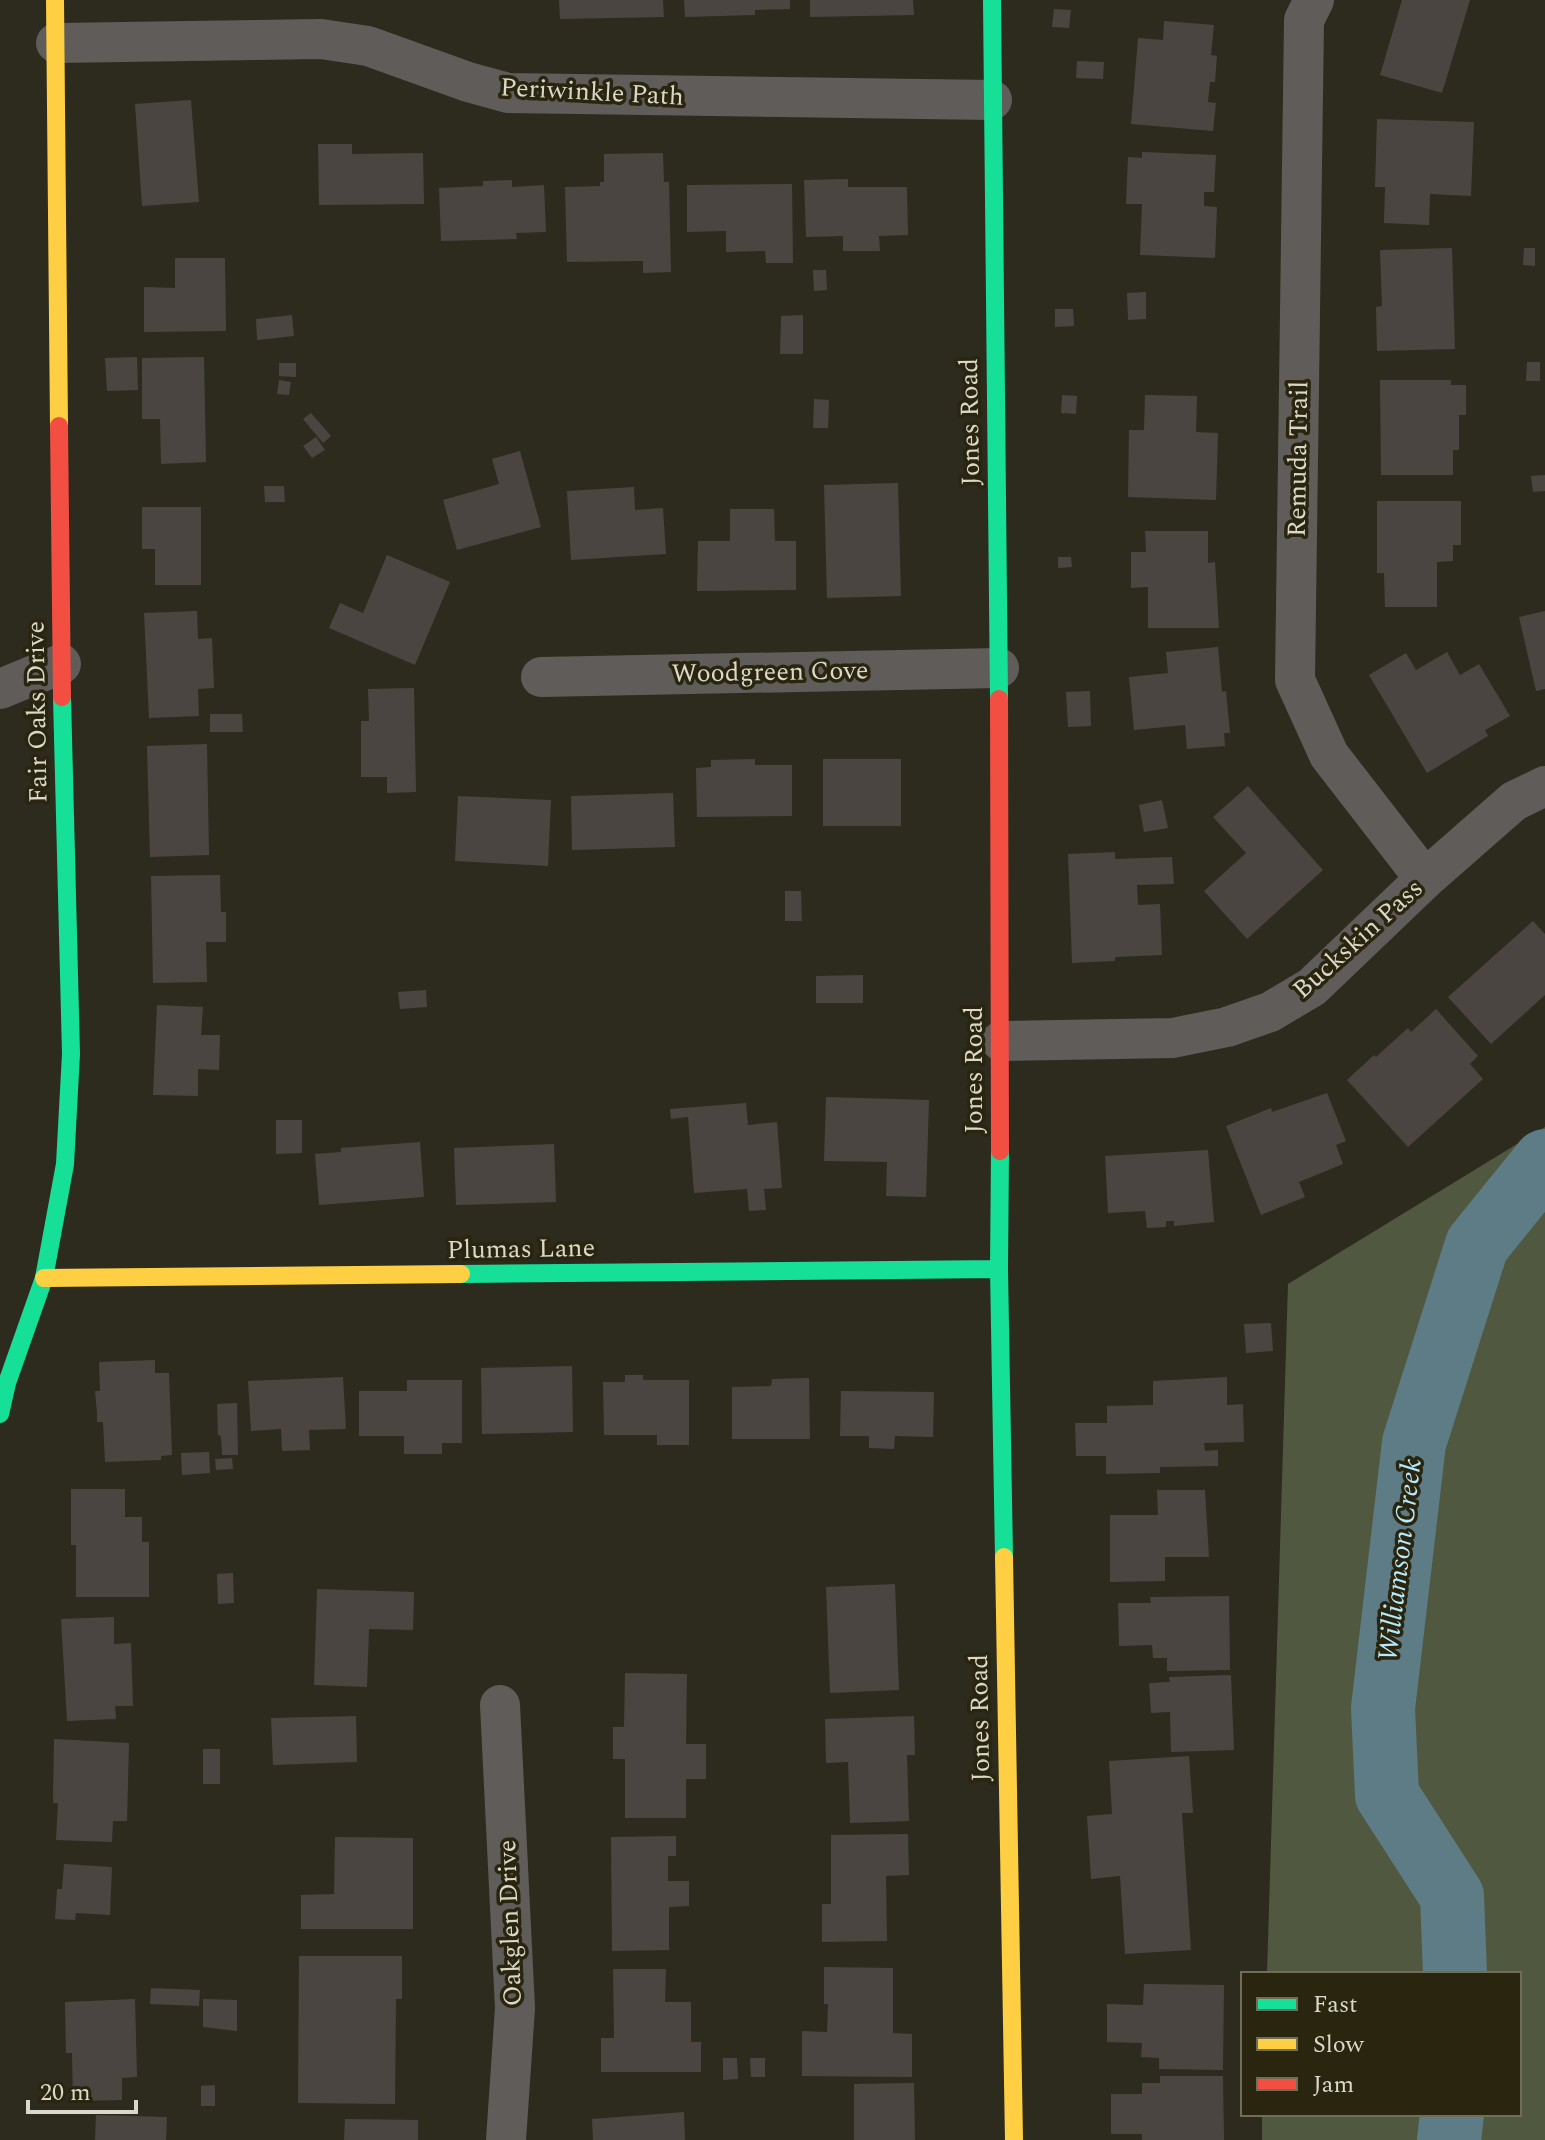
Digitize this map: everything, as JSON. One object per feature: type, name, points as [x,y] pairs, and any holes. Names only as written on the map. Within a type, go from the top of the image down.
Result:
[{"type":"street","name":"Fair Oaks Drive","points":[[0,1414],[7,1383],[44,1278],[65,1164],[71,1054],[61,664],[55,0]]},
{"type":"street","name":"Jones Road","points":[[992,0],[999,668],[999,1269],[1014,2140]]},
{"type":"street","name":"Remuda Trail","points":[[1314,0],[1304,20],[1295,680],[1329,755],[1425,879]]},
{"type":"street","name":"Periwinkle Path","points":[[56,43],[321,39],[368,46],[508,93],[992,100]]},
{"type":"street","points":[[0,689],[61,664]]},
{"type":"street","name":"Woodgreen Cove","points":[[541,677],[999,668]]},
{"type":"street","name":"Buckskin Pass","points":[[1001,1041],[1173,1038],[1227,1027],[1270,1012],[1312,987],[1425,879],[1514,801],[1545,786]]},
{"type":"street","name":"Plumas Lane","points":[[44,1278],[999,1269]]},
{"type":"street","name":"Oakglen Drive","points":[[500,1705],[515,2008],[506,2140]]},
{"type":"green space","points":[[1545,1127],[1545,2140],[1262,2140],[1262,2116],[1521,2116],[1521,1972],[1267,1972],[1288,1284]]},
{"type":"building","points":[[559,0],[663,0],[664,17],[560,19]]},
{"type":"building","points":[[684,0],[790,0],[790,9],[755,10],[755,15],[685,17]]},
{"type":"building","points":[[810,0],[913,0],[914,15],[810,17]]},
{"type":"building","points":[[1402,0],[1470,0],[1442,93],[1380,75]]},
{"type":"building","points":[[1054,9],[1071,10],[1069,28],[1052,27]]},
{"type":"building","points":[[1164,21],[1214,25],[1211,55],[1217,56],[1215,82],[1210,82],[1208,102],[1216,103],[1213,131],[1131,124],[1138,38],[1163,40]]},
{"type":"building","points":[[1077,61],[1104,62],[1103,79],[1076,78]]},
{"type":"building","points":[[191,100],[199,202],[142,206],[135,104]]},
{"type":"building","points":[[1377,119],[1474,122],[1471,196],[1430,194],[1429,225],[1384,223],[1385,187],[1375,187]]},
{"type":"building","points":[[318,144],[352,144],[352,154],[423,153],[424,204],[319,205]]},
{"type":"building","points":[[1142,152],[1216,155],[1214,192],[1204,192],[1204,206],[1217,207],[1215,258],[1140,255],[1142,204],[1126,204],[1128,157],[1142,158]]},
{"type":"building","points":[[663,153],[664,182],[669,182],[671,272],[643,273],[643,261],[567,262],[565,187],[600,186],[600,182],[604,182],[604,154]]},
{"type":"building","points":[[848,179],[848,187],[907,187],[908,235],[879,236],[880,251],[843,251],[843,236],[806,237],[804,180]]},
{"type":"building","points":[[512,180],[512,187],[544,185],[546,232],[516,233],[517,239],[441,241],[439,188],[483,186],[483,181]]},
{"type":"building","points":[[792,184],[793,263],[766,263],[765,251],[726,252],[726,231],[687,232],[687,185]]},
{"type":"building","points":[[1452,248],[1455,349],[1377,351],[1376,307],[1382,306],[1380,250]]},
{"type":"building","points":[[1524,248],[1535,248],[1535,266],[1523,265]]},
{"type":"building","points":[[175,258],[225,258],[226,331],[144,332],[144,287],[175,288]]},
{"type":"building","points":[[813,270],[826,270],[827,290],[814,291]]},
{"type":"building","points":[[1146,292],[1146,319],[1128,320],[1127,293]]},
{"type":"building","points":[[1055,309],[1073,309],[1074,326],[1055,327]]},
{"type":"building","points":[[292,315],[294,336],[257,340],[256,319]]},
{"type":"building","points":[[803,315],[803,354],[780,354],[781,316]]},
{"type":"building","points":[[137,357],[138,390],[107,391],[105,358]]},
{"type":"building","points":[[204,357],[206,462],[161,464],[160,419],[142,419],[142,358]]},
{"type":"building","points":[[1527,362],[1540,362],[1540,381],[1526,381]]},
{"type":"building","points":[[279,363],[296,363],[296,377],[279,376]]},
{"type":"building","points":[[279,380],[291,382],[289,395],[277,394]]},
{"type":"building","points":[[1380,380],[1451,380],[1451,385],[1466,385],[1466,415],[1459,415],[1459,450],[1453,450],[1453,475],[1381,475]]},
{"type":"building","points":[[1062,395],[1077,396],[1076,414],[1061,413]]},
{"type":"building","points":[[1145,395],[1197,396],[1196,432],[1218,433],[1216,500],[1128,497],[1129,430],[1144,430]]},
{"type":"building","points":[[814,399],[829,400],[828,428],[813,428]]},
{"type":"building","points":[[311,413],[331,436],[323,443],[303,419]]},
{"type":"building","points":[[316,437],[325,450],[312,458],[303,446]]},
{"type":"building","points":[[520,451],[541,527],[457,550],[443,500],[499,484],[492,459]]},
{"type":"building","points":[[1545,475],[1545,491],[1533,492],[1531,476]]},
{"type":"building","points":[[898,483],[901,596],[827,598],[824,485]]},
{"type":"building","points":[[264,486],[284,486],[285,502],[265,502]]},
{"type":"building","points":[[634,487],[635,510],[663,508],[666,554],[571,560],[567,491]]},
{"type":"building","points":[[1377,501],[1461,501],[1461,545],[1453,545],[1453,561],[1437,562],[1437,607],[1385,607],[1384,573],[1377,573]]},
{"type":"building","points":[[142,507],[201,507],[201,585],[155,585],[155,549],[142,549]]},
{"type":"building","points":[[730,509],[774,509],[775,541],[796,541],[796,590],[697,591],[698,541],[730,541]]},
{"type":"building","points":[[1145,531],[1208,531],[1208,563],[1215,562],[1219,628],[1148,628],[1148,587],[1131,588],[1131,552],[1146,552]]},
{"type":"building","points":[[387,555],[450,582],[415,665],[329,628],[340,603],[363,613]]},
{"type":"building","points":[[1058,557],[1071,557],[1072,567],[1058,568]]},
{"type":"building","points":[[197,611],[198,639],[212,638],[214,688],[198,689],[199,716],[149,718],[144,613]]},
{"type":"building","points":[[1545,611],[1545,689],[1536,691],[1519,617]]},
{"type":"building","points":[[1218,647],[1230,733],[1224,733],[1225,746],[1187,749],[1185,725],[1134,730],[1129,677],[1168,673],[1166,652]]},
{"type":"building","points":[[1447,652],[1460,675],[1479,664],[1510,716],[1485,730],[1488,736],[1427,773],[1369,675],[1406,653],[1416,670]]},
{"type":"building","points":[[414,688],[416,792],[387,793],[387,777],[361,777],[361,721],[369,721],[368,689]]},
{"type":"building","points":[[1090,691],[1091,726],[1068,727],[1066,692]]},
{"type":"building","points":[[210,714],[242,714],[243,732],[210,732]]},
{"type":"building","points":[[207,744],[209,855],[150,857],[147,746]]},
{"type":"building","points":[[755,759],[755,765],[792,765],[792,816],[697,817],[696,768],[711,767],[711,760]]},
{"type":"building","points":[[823,759],[901,759],[901,826],[823,826]]},
{"type":"building","points":[[1248,786],[1323,870],[1247,939],[1204,891],[1246,853],[1213,817]]},
{"type":"building","points":[[673,793],[675,847],[572,850],[571,796]]},
{"type":"building","points":[[458,796],[551,800],[548,866],[455,861]]},
{"type":"building","points":[[1162,800],[1168,828],[1144,832],[1139,805]]},
{"type":"building","points":[[1115,852],[1115,859],[1172,857],[1174,884],[1137,885],[1138,905],[1160,904],[1162,955],[1072,963],[1068,854]]},
{"type":"building","points":[[220,875],[221,912],[226,912],[226,942],[206,942],[207,982],[153,983],[151,876]]},
{"type":"building","points":[[785,891],[801,891],[802,921],[785,921]]},
{"type":"building","points":[[1533,921],[1545,934],[1545,995],[1491,1044],[1448,997]]},
{"type":"building","points":[[863,975],[863,1003],[816,1003],[816,976]]},
{"type":"building","points":[[426,990],[427,1007],[400,1009],[398,992]]},
{"type":"building","points":[[157,1005],[203,1007],[201,1035],[220,1035],[219,1070],[198,1069],[198,1096],[153,1095]]},
{"type":"building","points":[[1436,1009],[1478,1056],[1470,1064],[1483,1079],[1408,1147],[1347,1080],[1374,1055],[1376,1057],[1408,1028],[1411,1032]]},
{"type":"building","points":[[1327,1093],[1346,1141],[1336,1145],[1343,1164],[1299,1182],[1305,1197],[1261,1215],[1226,1126],[1271,1108],[1272,1112]]},
{"type":"building","points":[[826,1097],[929,1100],[926,1197],[886,1196],[887,1162],[824,1161]]},
{"type":"building","points":[[746,1103],[748,1125],[777,1122],[782,1188],[764,1189],[766,1210],[749,1211],[747,1189],[694,1193],[688,1117],[671,1119],[670,1109]]},
{"type":"building","points":[[276,1120],[302,1120],[302,1153],[276,1154]]},
{"type":"building","points":[[420,1142],[424,1197],[319,1205],[315,1154],[341,1152],[341,1148]]},
{"type":"building","points":[[554,1144],[556,1202],[456,1205],[454,1148]]},
{"type":"building","points":[[1208,1150],[1214,1222],[1174,1226],[1174,1221],[1166,1221],[1166,1227],[1147,1228],[1145,1211],[1108,1213],[1105,1156]]},
{"type":"building","points":[[1271,1323],[1273,1351],[1246,1353],[1244,1324]]},
{"type":"building","points":[[155,1360],[155,1373],[169,1373],[172,1455],[161,1456],[161,1460],[105,1462],[103,1422],[97,1422],[95,1391],[100,1391],[99,1362]]},
{"type":"building","points":[[572,1366],[573,1432],[482,1434],[481,1368]]},
{"type":"building","points":[[625,1375],[643,1375],[643,1380],[689,1380],[689,1445],[657,1445],[657,1435],[604,1435],[603,1382],[625,1382]]},
{"type":"building","points":[[343,1377],[346,1429],[309,1430],[310,1450],[282,1451],[281,1429],[251,1431],[248,1381]]},
{"type":"building","points":[[1227,1377],[1227,1405],[1243,1404],[1244,1442],[1204,1443],[1205,1451],[1218,1450],[1218,1466],[1160,1467],[1160,1473],[1106,1474],[1106,1456],[1076,1456],[1075,1423],[1107,1423],[1107,1406],[1153,1405],[1153,1381]]},
{"type":"building","points":[[809,1378],[810,1439],[732,1439],[732,1387],[771,1386],[772,1379]]},
{"type":"building","points":[[407,1380],[462,1380],[462,1443],[442,1443],[442,1454],[404,1454],[404,1436],[359,1436],[359,1391],[407,1391]]},
{"type":"building","points":[[841,1391],[934,1392],[933,1437],[895,1436],[894,1449],[869,1448],[869,1436],[840,1436]]},
{"type":"building","points":[[237,1403],[238,1455],[222,1455],[217,1404]]},
{"type":"building","points":[[209,1452],[210,1473],[182,1475],[181,1453]]},
{"type":"building","points":[[232,1458],[233,1469],[216,1470],[215,1459]]},
{"type":"building","points":[[71,1489],[125,1489],[125,1517],[142,1517],[142,1542],[149,1542],[149,1597],[76,1597],[76,1545],[71,1545]]},
{"type":"building","points":[[1157,1490],[1205,1490],[1209,1557],[1165,1557],[1165,1581],[1110,1582],[1110,1515],[1158,1515]]},
{"type":"building","points":[[233,1573],[234,1603],[218,1604],[217,1574]]},
{"type":"building","points":[[895,1584],[899,1690],[830,1693],[826,1587]]},
{"type":"building","points":[[317,1589],[414,1592],[413,1630],[369,1629],[367,1687],[314,1685]]},
{"type":"building","points":[[1229,1596],[1230,1670],[1167,1671],[1167,1658],[1153,1658],[1152,1645],[1119,1646],[1118,1603],[1151,1603],[1150,1597]]},
{"type":"building","points":[[114,1617],[114,1644],[131,1643],[133,1706],[115,1706],[116,1719],[67,1721],[61,1619]]},
{"type":"building","points":[[625,1673],[687,1674],[686,1744],[706,1744],[706,1779],[686,1779],[686,1818],[625,1818],[625,1759],[613,1759],[613,1727],[624,1727]]},
{"type":"building","points":[[1231,1675],[1234,1750],[1171,1752],[1170,1712],[1151,1713],[1149,1683],[1170,1682],[1169,1677]]},
{"type":"building","points":[[356,1716],[357,1762],[273,1765],[271,1718]]},
{"type":"building","points":[[914,1716],[915,1755],[907,1755],[909,1821],[850,1823],[848,1762],[826,1763],[825,1719]]},
{"type":"building","points":[[54,1739],[129,1743],[127,1821],[113,1821],[112,1842],[56,1840],[58,1803],[53,1803]]},
{"type":"building","points":[[203,1749],[220,1749],[220,1784],[203,1784]]},
{"type":"building","points":[[1189,1756],[1193,1813],[1182,1813],[1191,1950],[1125,1954],[1120,1876],[1091,1879],[1087,1816],[1112,1814],[1109,1761]]},
{"type":"building","points":[[908,1834],[909,1875],[886,1876],[887,1941],[822,1942],[822,1904],[831,1904],[831,1835]]},
{"type":"building","points":[[676,1836],[676,1856],[668,1856],[668,1881],[689,1881],[689,1906],[669,1907],[669,1950],[612,1951],[611,1837]]},
{"type":"building","points":[[335,1837],[413,1838],[413,1929],[301,1929],[301,1895],[334,1894]]},
{"type":"building","points":[[64,1864],[112,1867],[110,1915],[76,1913],[75,1920],[55,1919],[57,1889],[62,1889]]},
{"type":"building","points":[[299,1956],[402,1956],[402,1999],[396,1999],[395,2104],[298,2103]]},
{"type":"building","points":[[824,1967],[893,1968],[893,2033],[912,2034],[912,2077],[802,2076],[802,2031],[827,2032]]},
{"type":"building","points":[[613,1969],[666,1969],[665,2002],[691,2002],[691,2042],[701,2042],[701,2072],[601,2072],[601,2038],[614,2038]]},
{"type":"building","points":[[1144,1984],[1224,1985],[1223,2070],[1159,2069],[1159,2058],[1141,2057],[1142,2043],[1107,2042],[1107,2004],[1143,2005]]},
{"type":"building","points":[[151,1988],[200,1990],[199,2006],[150,2004]]},
{"type":"building","points":[[135,1999],[137,2077],[122,2078],[122,2100],[73,2101],[72,2053],[66,2053],[65,2002]]},
{"type":"building","points":[[203,1999],[237,2000],[237,2031],[203,2027]]},
{"type":"building","points":[[723,2058],[737,2058],[738,2079],[723,2080]]},
{"type":"building","points":[[750,2058],[765,2058],[765,2077],[751,2077]]},
{"type":"building","points":[[1160,2076],[1223,2076],[1224,2140],[1142,2140],[1142,2134],[1111,2134],[1111,2094],[1142,2094],[1142,2083],[1160,2083]]},
{"type":"building","points":[[914,2083],[915,2140],[854,2140],[854,2084]]},
{"type":"building","points":[[215,2085],[215,2106],[201,2106],[201,2086]]},
{"type":"building","points":[[684,2112],[685,2140],[593,2140],[592,2119]]},
{"type":"building","points":[[96,2115],[167,2117],[166,2140],[95,2140]]},
{"type":"building","points":[[345,2119],[418,2120],[418,2140],[344,2140]]},
{"type":"waterway","name":"Williamson Creek","points":[[1455,1972],[1452,1896],[1387,1795],[1383,1708],[1414,1443],[1477,1245],[1545,1161]]},
{"type":"waterway","name":"Williamson Creek","points":[[1449,2140],[1452,2116]]},
{"type":"traffic: fast","points":[[992,0],[999,699]]},
{"type":"traffic: fast","points":[[0,1414],[7,1383],[44,1278],[65,1164],[71,1054],[62,697]]},
{"type":"traffic: fast","points":[[1000,1151],[1004,1557]]},
{"type":"traffic: fast","points":[[461,1274],[999,1269]]},
{"type":"traffic: slow","points":[[55,0],[59,426]]},
{"type":"traffic: slow","points":[[44,1278],[461,1274]]},
{"type":"traffic: slow","points":[[1004,1557],[1014,2140]]},
{"type":"traffic: jam","points":[[59,426],[62,697]]},
{"type":"traffic: jam","points":[[999,699],[1000,1151]]}]
